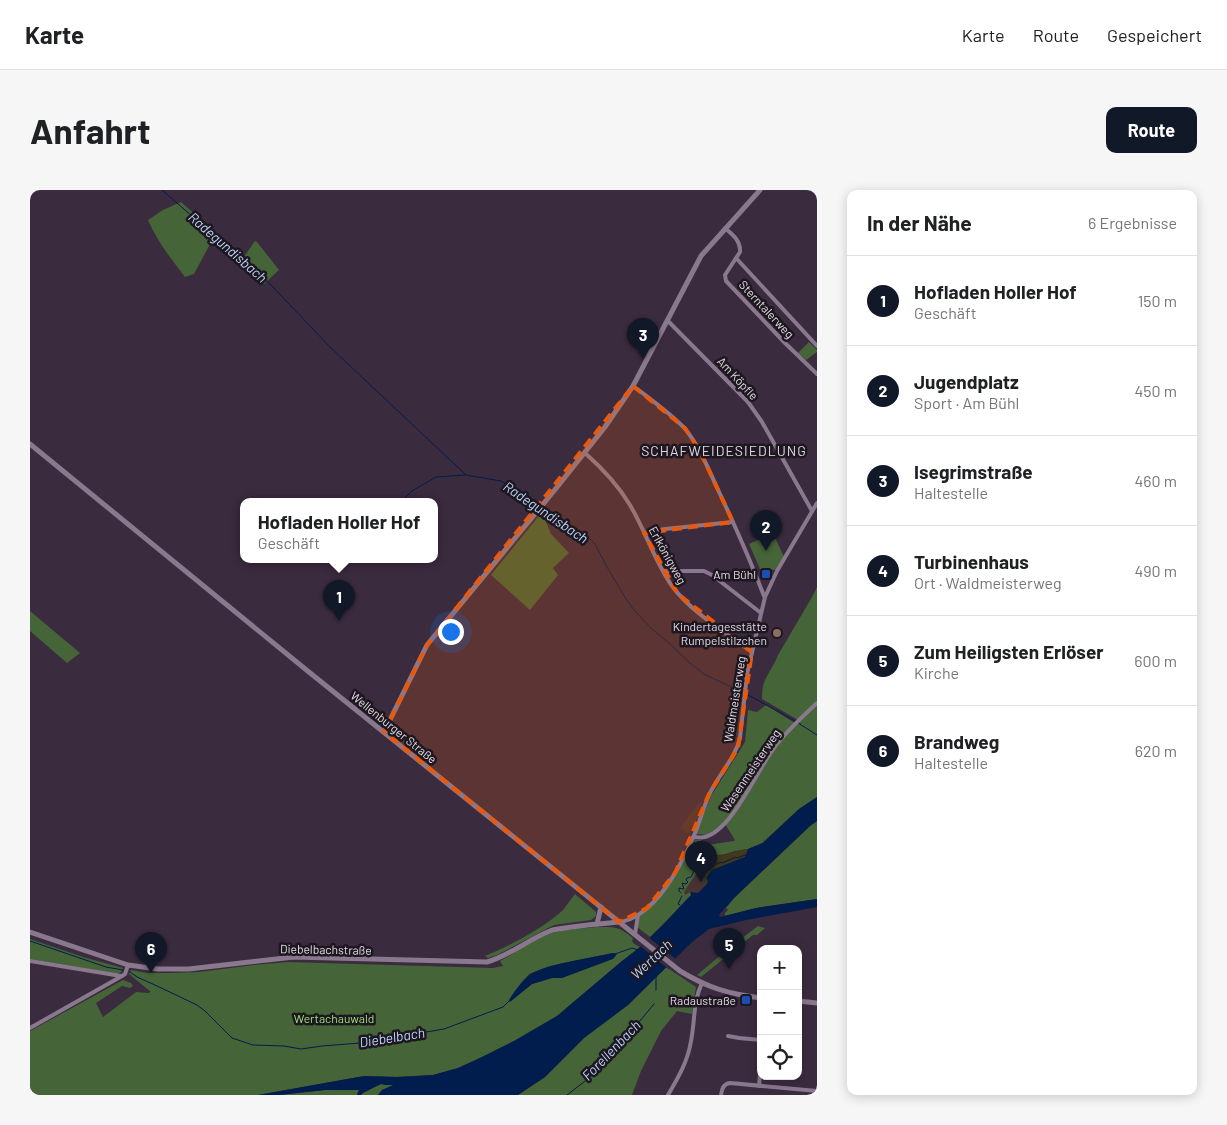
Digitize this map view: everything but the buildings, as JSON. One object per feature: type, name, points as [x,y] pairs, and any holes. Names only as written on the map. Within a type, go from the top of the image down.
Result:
[{"type":"street","points":[[384,732],[428,645],[605,427],[633,386],[701,256],[760,190]]},
{"type":"street","name":"Sterntalerweg","points":[[725,228],[736,238],[740,245],[740,252],[726,275],[726,281],[817,374]]},
{"type":"street","points":[[736,258],[817,346]]},
{"type":"street","name":"Am Köpfle","points":[[668,320],[748,402],[762,422],[812,511]]},
{"type":"street","points":[[633,386],[685,428],[692,439],[710,472],[733,522],[764,597]]},
{"type":"street","name":"Wellenburger Straße","points":[[30,444],[675,967],[702,983],[734,994],[757,997]]},
{"type":"street","name":"Erlkönigweg","points":[[585,453],[612,479],[622,492],[674,589],[691,606],[752,652]]},
{"type":"street","name":"Waldmeisterweg","points":[[619,922],[638,915],[659,896],[675,873],[693,837],[709,794],[738,748],[745,690],[764,597],[817,503]]},
{"type":"street","points":[[644,533],[665,528],[733,522]]},
{"type":"street","points":[[664,571],[704,571],[712,575],[761,613]]},
{"type":"street","name":"Wasenmeisterweg","points":[[693,837],[704,838],[725,824],[776,745],[817,703]]},
{"type":"street","points":[[597,924],[601,907]]},
{"type":"street","points":[[635,934],[638,915]]},
{"type":"street","name":"Diebelbachstraße","points":[[30,932],[128,965],[158,969],[189,969],[294,957],[487,962],[511,953],[533,938],[552,930],[579,925],[619,922]]},
{"type":"street","points":[[30,961],[122,976]]},
{"type":"street","points":[[30,1028],[122,976],[125,974],[128,965]]},
{"type":"street","points":[[668,1095],[689,1052],[698,994],[702,983]]},
{"type":"street","points":[[802,1001],[817,1002]]},
{"type":"street","points":[[728,1036],[757,1040]]},
{"type":"street","points":[[759,1086],[760,1080]]},
{"type":"street","points":[[721,1095],[725,1085],[730,1084],[817,1091]]},
{"type":"street","points":[[780,1095],[781,1088]]},
{"type":"highlighted area","points":[[633,386],[685,428],[700,451],[733,522],[644,533],[678,594],[752,652],[738,748],[709,794],[675,873],[647,908],[619,922],[384,732],[427,645]]},
{"type":"shaded area","points":[[699,802],[702,803],[696,820],[688,834],[680,828]]},
{"type":"shaded area","points":[[699,871],[707,884],[698,893],[685,896],[683,892]]},
{"type":"green space","points":[[181,202],[216,233],[194,274],[185,277],[160,243],[148,220],[163,210]]},
{"type":"green space","points":[[255,241],[279,270],[264,284],[241,261]]},
{"type":"green space","points":[[809,342],[817,352],[806,360],[798,353]]},
{"type":"green space","points":[[542,512],[551,534],[569,553],[553,568],[558,575],[530,610],[491,575]]},
{"type":"green space","points":[[773,533],[784,557],[776,570],[760,569],[749,544]]},
{"type":"green space","points":[[817,587],[817,797],[799,809],[762,843],[748,849],[705,857],[699,860],[699,865],[707,867],[700,867],[684,892],[685,895],[690,892],[692,895],[650,937],[637,927],[639,917],[665,891],[695,840],[701,840],[700,846],[735,840],[725,824],[707,835],[696,834],[711,796],[745,742],[748,710],[757,712],[766,705],[795,723],[801,724],[798,720],[762,699],[762,689],[778,655]]},
{"type":"green space","points":[[30,611],[80,653],[67,663],[30,631]]},
{"type":"green space","points":[[817,821],[817,899],[756,908],[725,916],[728,910],[726,908],[734,898]]},
{"type":"green space","points":[[575,894],[596,912],[596,916],[591,920],[554,925],[497,955],[488,958],[485,956],[515,942],[555,917]]},
{"type":"green space","points":[[758,926],[765,928],[757,935],[753,935],[701,977],[697,975],[734,944]]},
{"type":"green space","name":"Wertachauwald","points":[[597,927],[620,929],[633,938],[634,944],[640,947],[557,1016],[514,1041],[458,1068],[433,1075],[364,1076],[258,1095],[30,1095],[30,1031],[123,980],[131,983],[133,986],[130,988],[122,986],[96,1003],[103,1017],[136,992],[151,992],[129,974],[131,970],[147,973],[199,972],[288,962],[493,968],[503,966],[500,961],[546,935],[564,930]],"holes":[[[613,953],[562,978],[552,978],[532,984],[510,1001],[529,974],[550,966]]]},
{"type":"green space","points":[[30,939],[123,968],[117,974],[30,959]]},
{"type":"green space","points":[[666,967],[696,987],[692,1014],[677,1011],[661,1031],[641,1071],[632,1095],[518,1095],[545,1077],[584,1038],[628,1005]]},
{"type":"green space","points":[[381,1083],[395,1085],[382,1090],[378,1095],[361,1095],[362,1093]]},
{"type":"green space","points":[[325,1090],[359,1090],[357,1095],[279,1095]]},
{"type":"sand","points":[[748,849],[745,857],[712,870],[707,884],[701,878],[703,875],[699,871],[700,867],[706,866],[705,864],[697,864],[702,859]]},
{"type":"water","name":"Wertach","points":[[817,797],[817,821],[734,898],[719,915],[720,917],[756,908],[817,899],[817,907],[709,929],[692,942],[628,1005],[584,1038],[545,1077],[518,1095],[378,1095],[382,1090],[393,1085],[381,1084],[361,1095],[357,1095],[359,1090],[325,1090],[279,1095],[258,1095],[364,1076],[433,1075],[458,1068],[514,1041],[557,1016],[640,947],[691,895],[690,892],[698,893],[707,884],[706,878],[712,870],[745,857],[748,849],[763,843],[799,809]]},
{"type":"water","points":[[613,953],[617,954],[613,959],[562,978],[552,978],[532,984],[510,1002],[509,1000],[522,982],[534,972],[555,965]]},
{"type":"pier","points":[[647,936],[677,960],[668,969],[639,945]]},
{"type":"waterway","name":"Radegundisbach","points":[[162,190],[270,284],[331,348],[466,475],[501,481],[539,504]]},
{"type":"waterway","points":[[405,498],[412,491],[436,477],[465,475]]},
{"type":"waterway","name":"Radegundisbach","points":[[542,506],[595,544],[634,610],[691,664],[704,674],[752,697],[795,721]]},
{"type":"waterway","name":"Radegundisbach","points":[[798,723],[817,735]]},
{"type":"waterway","points":[[681,893],[679,888],[684,889],[682,883],[686,884],[688,882],[687,878],[691,877],[695,869],[698,869],[700,865],[703,867],[705,862],[709,863],[707,865],[709,869],[711,864],[718,864],[736,857],[747,856]]},
{"type":"waterway","points":[[680,905],[678,904],[682,896]]},
{"type":"waterway","name":"Diebelbach","points":[[30,941],[106,967],[123,970]]},
{"type":"waterway","name":"Diebelbach","points":[[615,954],[632,948],[638,950]]},
{"type":"waterway","name":"Diebelbach","points":[[130,972],[197,1005],[232,1038],[253,1045],[284,1046],[301,1049],[360,1043],[444,1029],[503,1007],[509,1001]]},
{"type":"waterway","name":"Forellenbach","points":[[656,975],[656,990]]},
{"type":"waterway","name":"Forellenbach","points":[[567,1095],[589,1078],[654,1004]]},
{"type":"place","name":"Isegrimstraße","points":[[643,359]]},
{"type":"place","name":"Jugendplatz","points":[[766,551]]},
{"type":"place","name":"Am Bühl","points":[[766,574]]},
{"type":"place","name":"Hofladen Holler Hof","points":[[339,621]]},
{"type":"place","name":"Kindertagesstätte Rumpelstilzchen","points":[[777,633]]},
{"type":"place","name":"Turbinenhaus","points":[[701,882]]},
{"type":"place","name":"Zum Heiligsten Erlöser","points":[[729,969]]},
{"type":"place","name":"Brandweg","points":[[151,973]]},
{"type":"place","name":"Radaustraße","points":[[746,1000]]},
{"type":"district","name":"SCHAFWEIDESIEDLUNG","points":[[724,450]]}]
